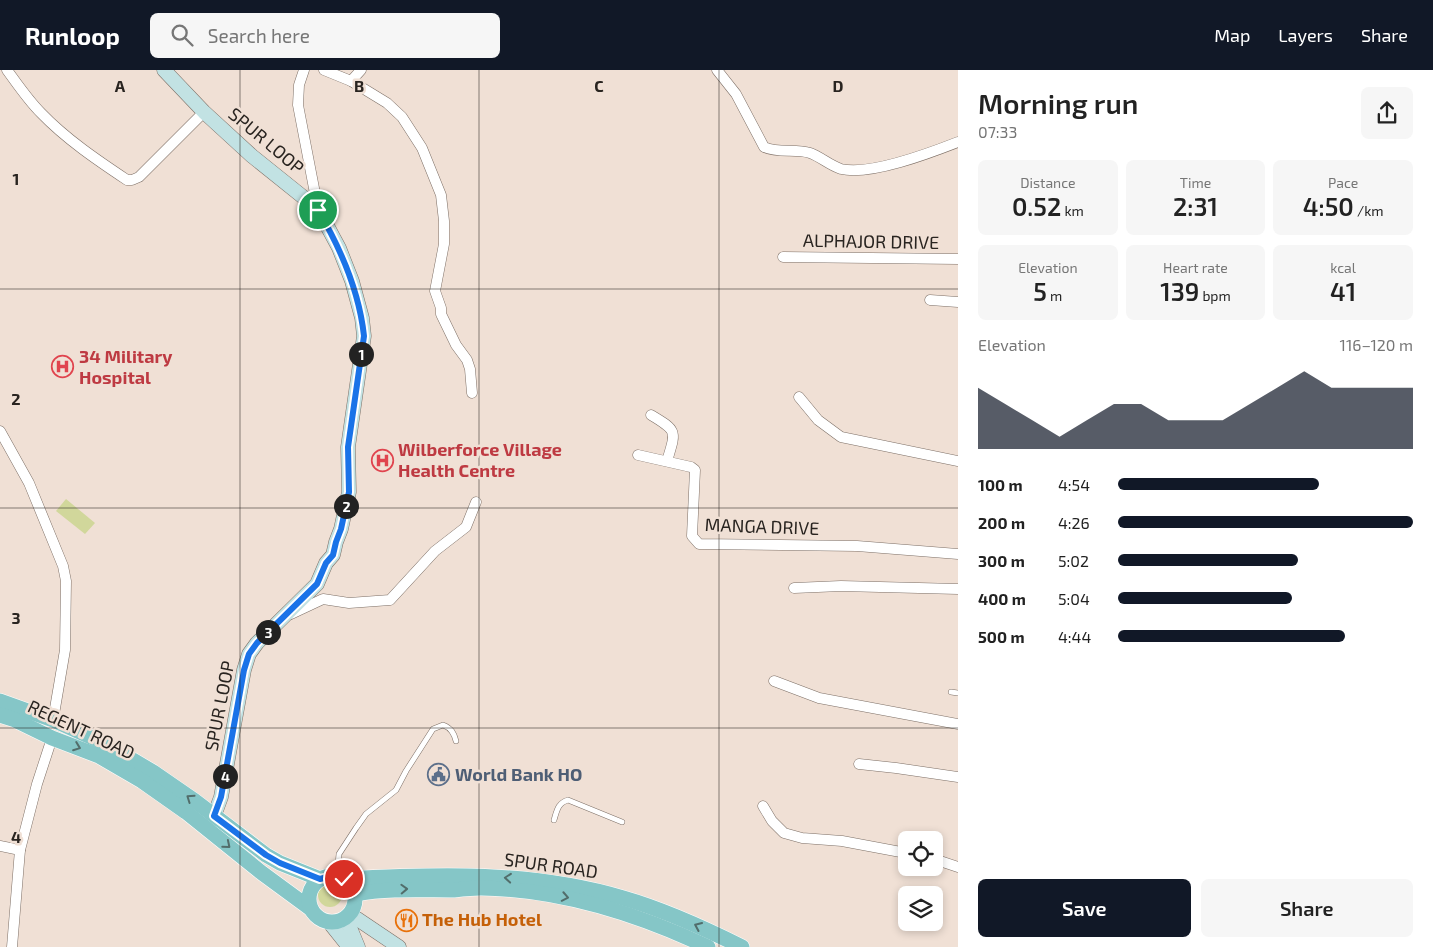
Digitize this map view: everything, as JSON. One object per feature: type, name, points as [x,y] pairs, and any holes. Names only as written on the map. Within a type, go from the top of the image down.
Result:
[{"type":"main road","name":"REGENT ROAD","points":[[0,701],[53,720],[112,748],[153,772],[210,822],[262,873],[311,909]]},
{"type":"main road","name":"REGENT ROAD","points":[[0,715],[99,756],[280,863],[320,879]]},
{"type":"main road","points":[[331,876],[341,878],[350,883],[355,894],[355,905],[348,916],[341,920],[329,922],[316,916],[311,909],[309,904],[310,893],[320,879],[331,876]]},
{"type":"main road","name":"SPUR ROAD","points":[[341,878],[415,876],[479,882],[550,894],[593,903],[670,929],[708,947]]},
{"type":"main road","name":"SPUR ROAD","points":[[355,894],[374,890],[454,890],[479,882],[533,880],[622,897],[674,915],[742,947]]},
{"type":"street","points":[[7,70],[42,114],[85,152],[126,180],[139,177],[204,112]]},
{"type":"street","name":"SPUR LOOP","points":[[164,70],[204,112],[252,156],[318,210],[339,248],[352,281],[362,318],[364,336],[348,447],[349,492],[333,555],[326,563],[317,584],[257,643],[249,654],[244,670],[221,797],[210,822]]},
{"type":"street","points":[[304,70],[299,85],[298,105],[318,210]]},
{"type":"street","points":[[324,70],[351,82],[387,103],[402,117],[422,148],[435,176],[441,195],[444,221],[444,244],[435,291],[441,308],[441,314],[456,345],[467,360],[470,369],[472,393]]},
{"type":"street","points":[[351,82],[361,70]]},
{"type":"street","points":[[717,70],[736,94],[764,148],[811,154],[832,166],[851,170],[889,164],[958,142]]},
{"type":"street","name":"ALPHAJOR DRIVE","points":[[784,257],[958,259]]},
{"type":"street","points":[[930,300],[958,302]]},
{"type":"street","points":[[799,397],[818,420],[840,437],[958,461]]},
{"type":"street","points":[[651,415],[670,426],[674,435],[667,461]]},
{"type":"street","points":[[0,431],[29,483],[63,566],[66,581],[66,650],[53,720]]},
{"type":"street","name":"MANGA DRIVE","points":[[638,455],[691,467],[695,470],[692,536],[699,544],[857,546],[958,554]]},
{"type":"street","points":[[285,616],[323,599],[349,603],[390,600],[435,551],[466,527],[476,502]]},
{"type":"street","points":[[794,588],[841,586],[958,589]]},
{"type":"street","points":[[774,681],[819,698],[958,724]]},
{"type":"street","points":[[12,947],[20,850],[37,784],[52,738]]},
{"type":"street","points":[[859,764],[958,777]]},
{"type":"street","points":[[762,806],[772,821],[784,833],[802,838],[842,841],[898,852]]},
{"type":"street","points":[[0,846],[20,850]]},
{"type":"street","points":[[943,862],[958,867]]},
{"type":"street","points":[[348,916],[358,947]]},
{"type":"street","points":[[348,916],[399,947]]},
{"type":"street","points":[[329,922],[349,947]]},
{"type":"lane","points":[[951,692],[958,693]]},
{"type":"lane","points":[[341,878],[339,854],[366,814],[396,790],[433,728],[443,725],[448,727],[454,733],[456,741]]},
{"type":"lane","points":[[554,820],[558,807],[562,802],[568,800],[622,822]]},
{"type":"green space","points":[[66,499],[95,523],[85,534],[56,511]]},
{"type":"green space","points":[[330,883],[339,886],[342,895],[339,904],[330,907],[321,904],[318,895],[321,886]]},
{"type":"place","name":"34 Military Hospital","points":[[63,367]]},
{"type":"place","name":"Wilberforce Village Health Centre","points":[[382,460]]},
{"type":"place","name":"World Bank HO","points":[[439,775]]},
{"type":"place","name":"The Hub Hotel","points":[[406,920]]},
{"type":"route","points":[[318,210],[339,248],[352,281],[359,303],[364,336],[348,447],[349,492],[333,555],[326,563],[317,584],[257,643],[249,654],[244,670],[221,797],[214,816],[266,855],[280,863],[320,879],[331,876],[344,879]]}]
